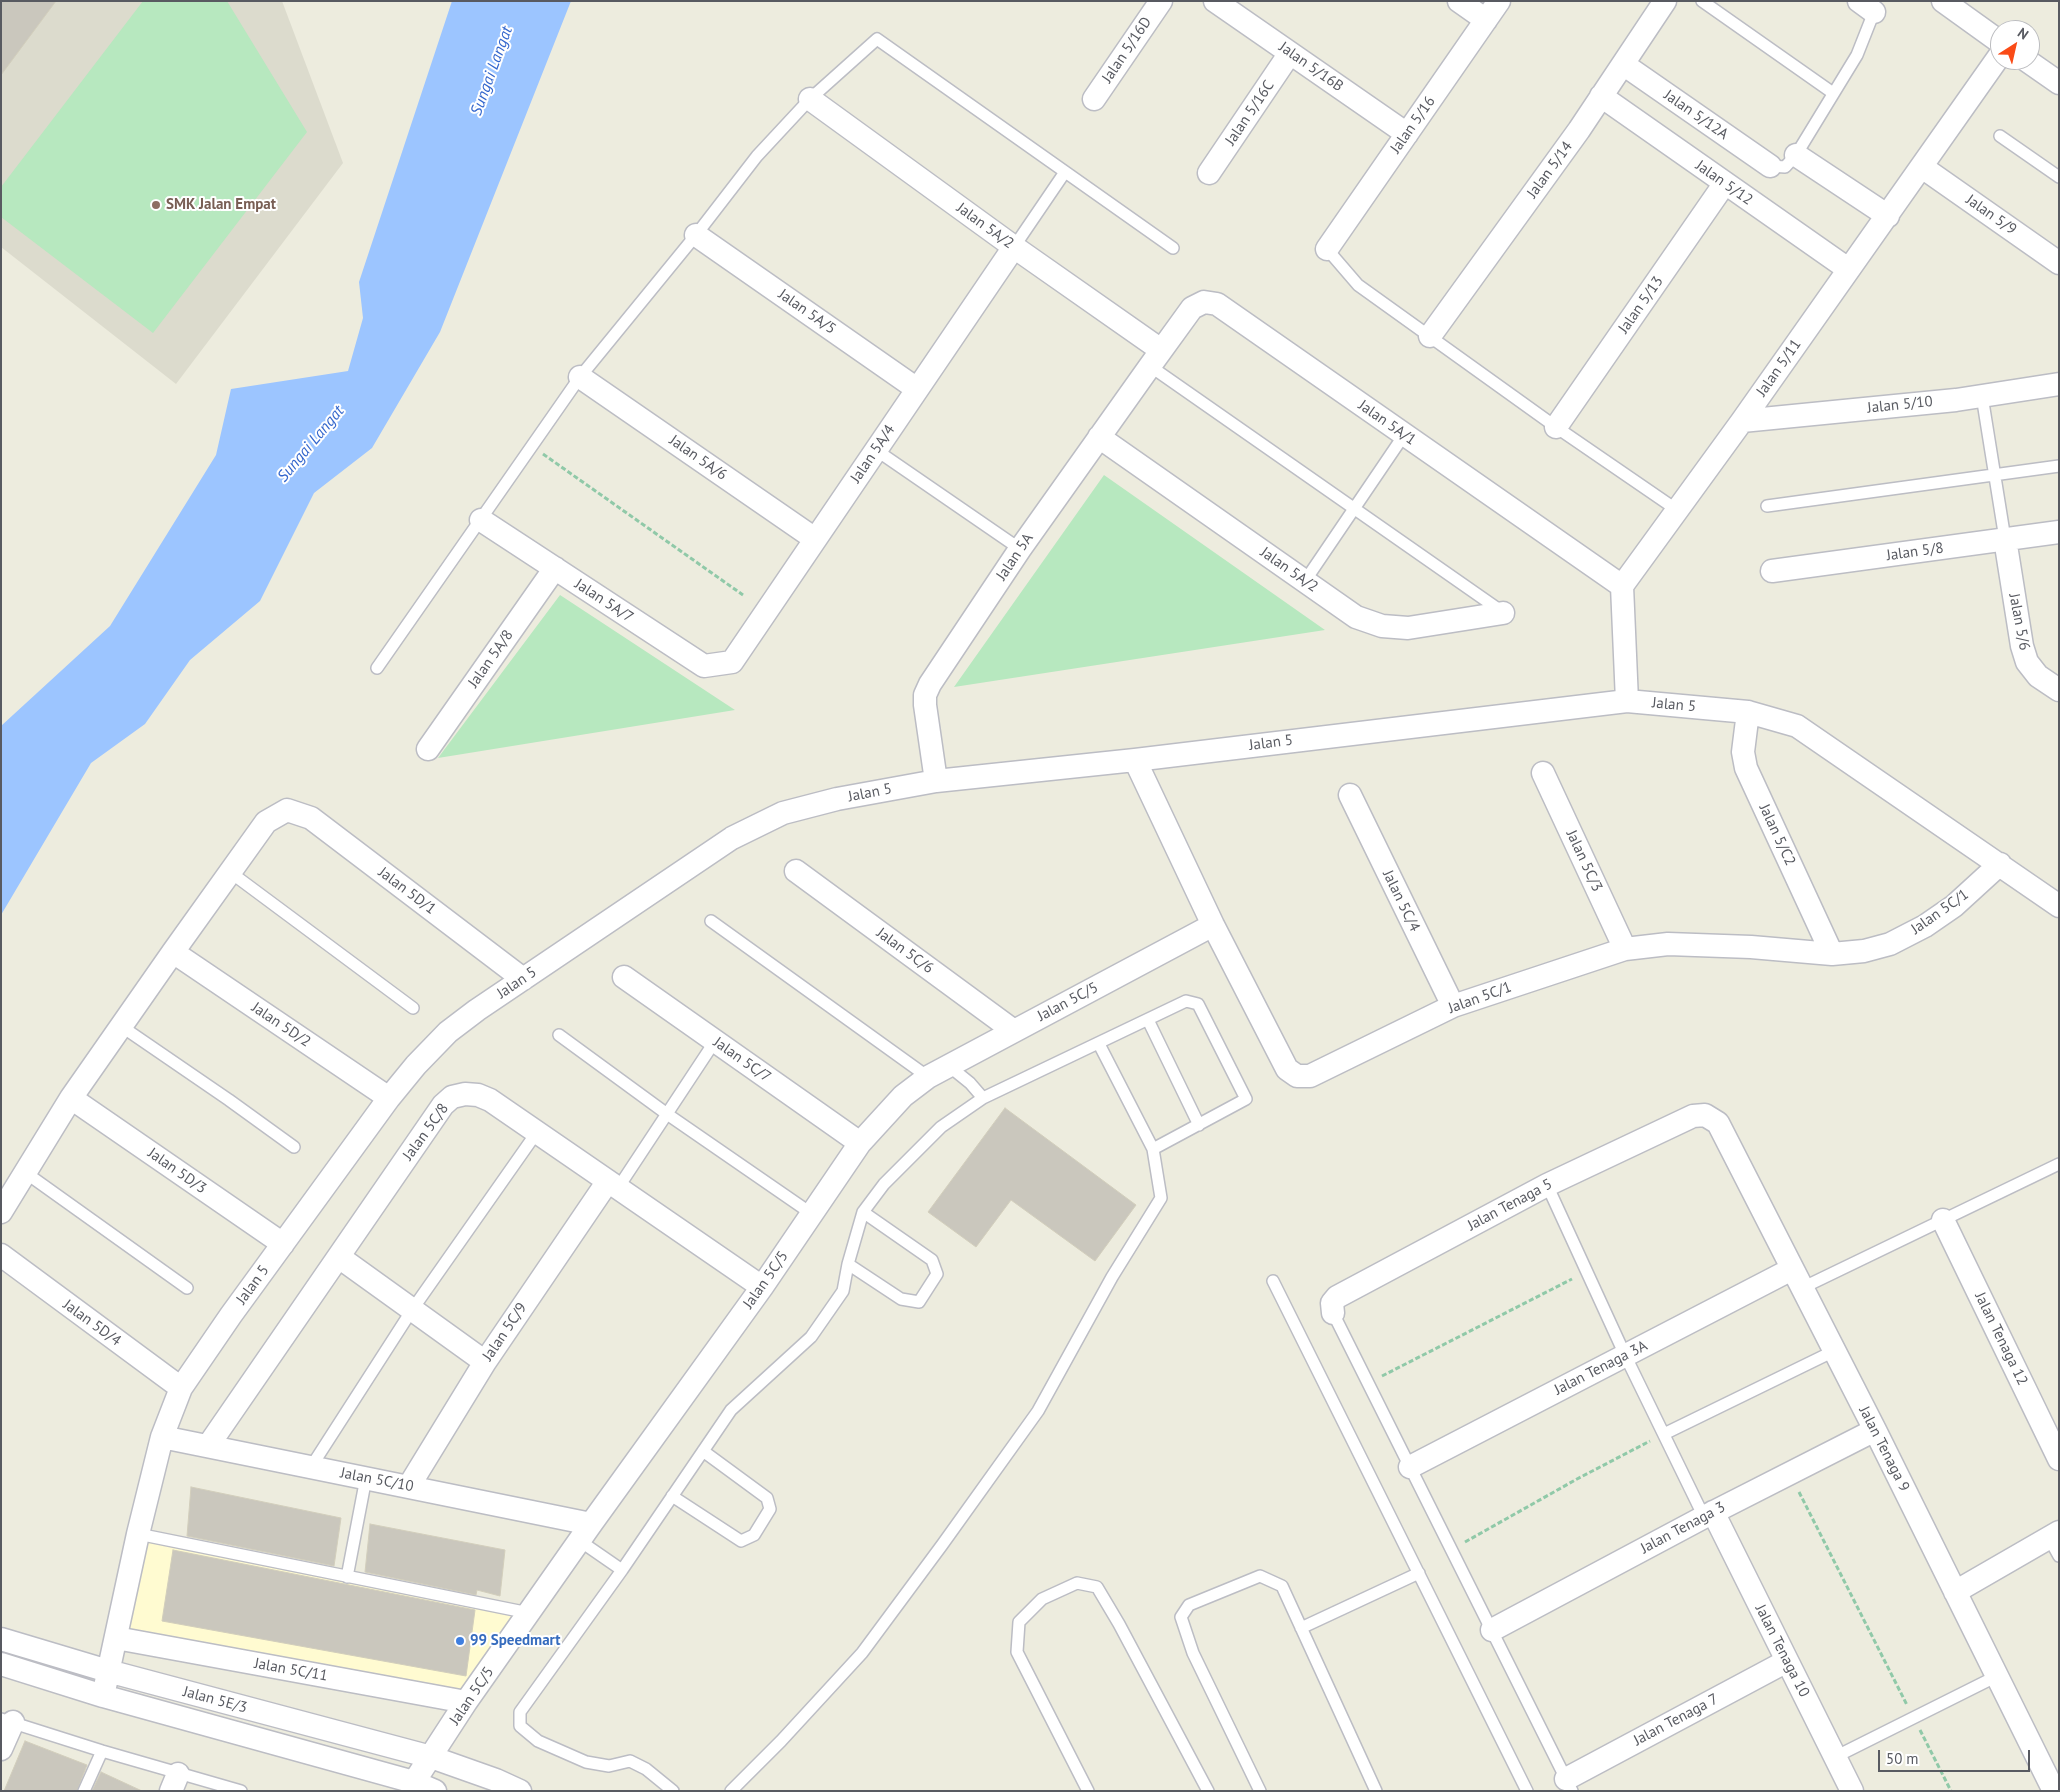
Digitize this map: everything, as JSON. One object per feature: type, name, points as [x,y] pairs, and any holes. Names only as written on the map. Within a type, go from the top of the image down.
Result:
[{"type":"street","name":"Jalan 5/16D","points":[[1094,99],[1161,1]]},
{"type":"street","name":"Jalan 5/16B","points":[[1215,1],[1407,134]]},
{"type":"street","points":[[1459,1],[1486,20]]},
{"type":"street","name":"Jalan 5/16","points":[[1327,249],[1499,1]]},
{"type":"street","name":"Jalan 5/14","points":[[1430,336],[1601,96],[1665,1]]},
{"type":"street","points":[[1943,1],[1990,35]]},
{"type":"street","name":"Jalan 5/16C","points":[[1209,173],[1290,53]]},
{"type":"street","name":"Jalan 5/12A","points":[[1623,64],[1770,166]]},
{"type":"street","name":"Jalan 5/11","points":[[1622,586],[1742,421],[1990,69]]},
{"type":"street","points":[[2040,70],[2059,83]]},
{"type":"street","name":"Jalan 5/12","points":[[1601,96],[1848,269]]},
{"type":"street","name":"Jalan 5A/2","points":[[810,99],[1014,247],[1156,358]]},
{"type":"street","points":[[1796,155],[1888,216]]},
{"type":"street","name":"Jalan 5/9","points":[[1922,167],[2059,263]]},
{"type":"street","name":"Jalan 5/13","points":[[1556,427],[1725,183]]},
{"type":"street","name":"Jalan 5A/5","points":[[696,235],[917,389]]},
{"type":"street","name":"Jalan 5A/4","points":[[732,662],[1014,247]]},
{"type":"street","name":"Jalan 5A/1","points":[[1156,358],[1192,308],[1204,302],[1217,304],[1622,586]]},
{"type":"street","name":"Jalan 5A","points":[[936,781],[924,704],[925,695],[930,684],[1020,549],[1156,358]]},
{"type":"street","name":"Jalan 5A/6","points":[[580,377],[815,539]]},
{"type":"street","name":"Jalan 5/10","points":[[1742,421],[1982,396],[2059,384]]},
{"type":"street","name":"Jalan 5A/2","points":[[1099,437],[1356,617],[1382,626],[1408,628],[1503,613]]},
{"type":"street","name":"Jalan 5A/7","points":[[481,520],[704,666],[732,662]]},
{"type":"street","name":"Jalan 5/8","points":[[1772,571],[2059,532]]},
{"type":"street","name":"Jalan 5/6","points":[[2005,539],[2022,646],[2028,662],[2038,676],[2059,690]]},
{"type":"street","name":"Jalan 5A/8","points":[[428,749],[555,568]]},
{"type":"street","points":[[1622,586],[1627,700]]},
{"type":"street","name":"Jalan 5","points":[[103,1696],[138,1534],[162,1437],[181,1388],[282,1244],[389,1098],[416,1065],[448,1032],[732,838],[783,813],[837,799],[936,781],[1135,760],[1627,700],[1748,712],[1797,726],[2059,906]]},
{"type":"street","name":"Jalan 5/C2","points":[[1748,712],[1743,752],[1746,768],[1832,954]]},
{"type":"street","name":"Jalan 5C/1","points":[[1135,760],[1213,925],[1287,1069],[1297,1076],[1310,1076],[1453,1006],[1625,949],[1668,944],[1751,947],[1832,954],[1864,952],[1890,944],[1925,926],[1954,906],[2000,864]]},
{"type":"street","name":"Jalan 5C/3","points":[[1543,773],[1625,949]]},
{"type":"street","name":"Jalan 5C/4","points":[[1350,795],[1453,1006]]},
{"type":"street","name":"Jalan 5D/1","points":[[230,872],[266,822],[287,810],[310,818],[524,979]]},
{"type":"street","name":"Jalan 5C/6","points":[[796,871],[1014,1031]]},
{"type":"street","points":[[1,1212],[71,1098],[230,872]]},
{"type":"street","name":"Jalan 5C/5","points":[[431,1757],[466,1702],[585,1532],[762,1288],[860,1143],[903,1096],[928,1077],[1213,925]]},
{"type":"street","name":"Jalan 5D/2","points":[[173,952],[389,1098]]},
{"type":"street","name":"Jalan 5C/7","points":[[624,977],[860,1143]]},
{"type":"street","name":"Jalan 5C/8","points":[[208,1446],[443,1105],[452,1097],[465,1094],[478,1095],[490,1100],[762,1288]]},
{"type":"street","name":"Jalan 5D/3","points":[[71,1098],[282,1244]]},
{"type":"street","name":"Jalan Tenaga 5","points":[[1333,1313],[1332,1304],[1337,1297],[1546,1185],[1693,1116],[1705,1115]]},
{"type":"street","name":"Jalan Tenaga 9","points":[[1705,1115],[1718,1123],[1875,1430],[2054,1791]]},
{"type":"street","name":"Jalan 5C/9","points":[[409,1486],[485,1362],[613,1185]]},
{"type":"street","name":"Jalan Tenaga 12","points":[[1943,1220],[2059,1459]]},
{"type":"street","name":"Jalan 5D/4","points":[[3,1256],[181,1388]]},
{"type":"street","points":[[339,1257],[485,1362]]},
{"type":"street","name":"Jalan Tenaga 3A","points":[[1410,1466],[1625,1355],[1797,1278]]},
{"type":"street","name":"Jalan Tenaga 3","points":[[1492,1630],[1708,1514],[1875,1430]]},
{"type":"street","name":"Jalan 5C/10","points":[[162,1437],[409,1486],[585,1532]]},
{"type":"street","name":"Jalan Tenaga 10","points":[[1708,1514],[1787,1661],[1852,1791]]},
{"type":"street","points":[[1955,1592],[2056,1542]]},
{"type":"street","name":"Jalan 5C/11","points":[[116,1638],[466,1702]]},
{"type":"street","name":"Jalan 5E/3","points":[[1,1639],[108,1671],[431,1757],[496,1780],[520,1791]]},
{"type":"street","name":"Jalan Tenaga 7","points":[[1569,1785],[1787,1661]]},
{"type":"street","name":"Jalan 5E/3","points":[[1,1664],[103,1696],[414,1782],[435,1791]]},
{"type":"street","points":[[1,1749],[7,1720]]},
{"type":"street","points":[[414,1782],[431,1757]]},
{"type":"lane","points":[[1702,1],[1833,93]]},
{"type":"lane","points":[[1770,166],[1785,167],[1796,155],[1857,55],[1866,7]]},
{"type":"lane","points":[[377,668],[580,377],[758,156],[810,99],[877,39],[1173,248]]},
{"type":"lane","points":[[2000,136],[2059,177]]},
{"type":"lane","points":[[1014,247],[1066,172]]},
{"type":"lane","points":[[1327,249],[1358,285],[1556,427],[1678,510]]},
{"type":"lane","points":[[1156,358],[1354,508],[1503,613]]},
{"type":"lane","points":[[1982,396],[2005,539]]},
{"type":"lane","points":[[1305,581],[1404,435]]},
{"type":"lane","points":[[876,450],[1020,549]]},
{"type":"lane","points":[[1767,506],[2059,466]]},
{"type":"lane","points":[[230,872],[413,1008]]},
{"type":"lane","points":[[711,921],[928,1077]]},
{"type":"lane","points":[[673,1791],[646,1769],[630,1761],[609,1766],[586,1762],[538,1741],[520,1726],[520,1712],[622,1570],[731,1410],[811,1337],[843,1291],[848,1264],[863,1212],[884,1184],[941,1127],[983,1098],[1186,1002],[1198,1004],[1246,1099],[1153,1149]]},
{"type":"lane","points":[[1148,1020],[1199,1124]]},
{"type":"lane","points":[[121,1026],[230,1100],[294,1147]]},
{"type":"lane","points":[[559,1035],[667,1114],[812,1214]]},
{"type":"lane","points":[[613,1185],[667,1114],[715,1041]]},
{"type":"lane","points":[[730,1791],[781,1741],[862,1653],[1038,1411],[1112,1277],[1161,1198],[1153,1149],[1099,1044]]},
{"type":"lane","points":[[956,1063],[983,1098]]},
{"type":"lane","points":[[311,1467],[412,1310],[537,1132]]},
{"type":"lane","points":[[1797,1278],[1943,1220],[2059,1164]]},
{"type":"lane","points":[[26,1173],[187,1288]]},
{"type":"lane","points":[[1546,1185],[1588,1271],[1625,1355],[1664,1434],[1708,1514]]},
{"type":"lane","points":[[848,1264],[901,1299],[919,1302],[937,1274],[932,1260],[863,1212]]},
{"type":"lane","points":[[1273,1281],[1527,1791]]},
{"type":"lane","points":[[1333,1313],[1569,1785]]},
{"type":"lane","points":[[1664,1434],[1834,1352]]},
{"type":"lane","points":[[672,1496],[741,1541],[754,1535],[770,1509],[767,1498],[703,1451]]},
{"type":"lane","points":[[348,1576],[366,1478]]},
{"type":"lane","points":[[585,1532],[622,1570]]},
{"type":"lane","points":[[138,1534],[529,1613]]},
{"type":"lane","points":[[1301,1628],[1419,1573]]},
{"type":"lane","points":[[1260,1791],[1193,1653],[1181,1616],[1189,1605],[1260,1576],[1282,1586],[1376,1791]]},
{"type":"lane","points":[[1088,1791],[1017,1652],[1018,1622],[1042,1599],[1077,1583],[1097,1587],[1119,1624],[1208,1791]]},
{"type":"lane","points":[[1835,1756],[1997,1676]]},
{"type":"lane","points":[[7,1720],[102,1751],[174,1782],[241,1791]]},
{"type":"lane","points":[[84,1791],[102,1751]]},
{"type":"path","points":[[541,452],[743,595]]},
{"type":"path","points":[[1368,1383],[1588,1271]]},
{"type":"path","points":[[1452,1550],[1577,1479],[1664,1434]]},
{"type":"path","points":[[1789,1474],[1951,1791]]},
{"type":"shaded area","name":"SMK Jalan Empat","points":[[1,1],[282,1],[343,163],[176,384],[1,247]]},
{"type":"shaded area","points":[[145,1540],[512,1615],[459,1692],[126,1631]]},
{"type":"green space","name":"SMK Jalan Empat","points":[[143,1],[227,1],[307,132],[153,333],[1,217],[1,187]]},
{"type":"green space","points":[[1104,475],[1325,630],[954,687]]},
{"type":"green space","points":[[560,595],[735,710],[438,758]]},
{"type":"water","name":"Sungai Langat","points":[[452,1],[571,1],[440,332],[372,448],[314,493],[260,601],[190,660],[145,724],[91,763],[1,915],[1,726],[110,626],[216,455],[231,389],[348,371],[363,318],[359,282]]},
{"type":"building","points":[[1,1],[56,1],[1,75]]},
{"type":"building","points":[[1005,1108],[1136,1205],[1095,1261],[1011,1200],[976,1247],[928,1212]]},
{"type":"building","points":[[191,1487],[341,1518],[334,1566],[187,1536]]},
{"type":"building","points":[[370,1524],[505,1550],[500,1596],[477,1590],[476,1595],[365,1572]]},
{"type":"building","points":[[173,1550],[475,1610],[466,1676],[162,1621]]},
{"type":"building","points":[[25,1741],[87,1765],[77,1791],[4,1791]]},
{"type":"building","points":[[101,1772],[142,1791],[92,1791]]},
{"type":"place","name":"SMK Jalan Empat","points":[[156,205]]},
{"type":"place","name":"99 Speedmart","points":[[460,1641]]}]
